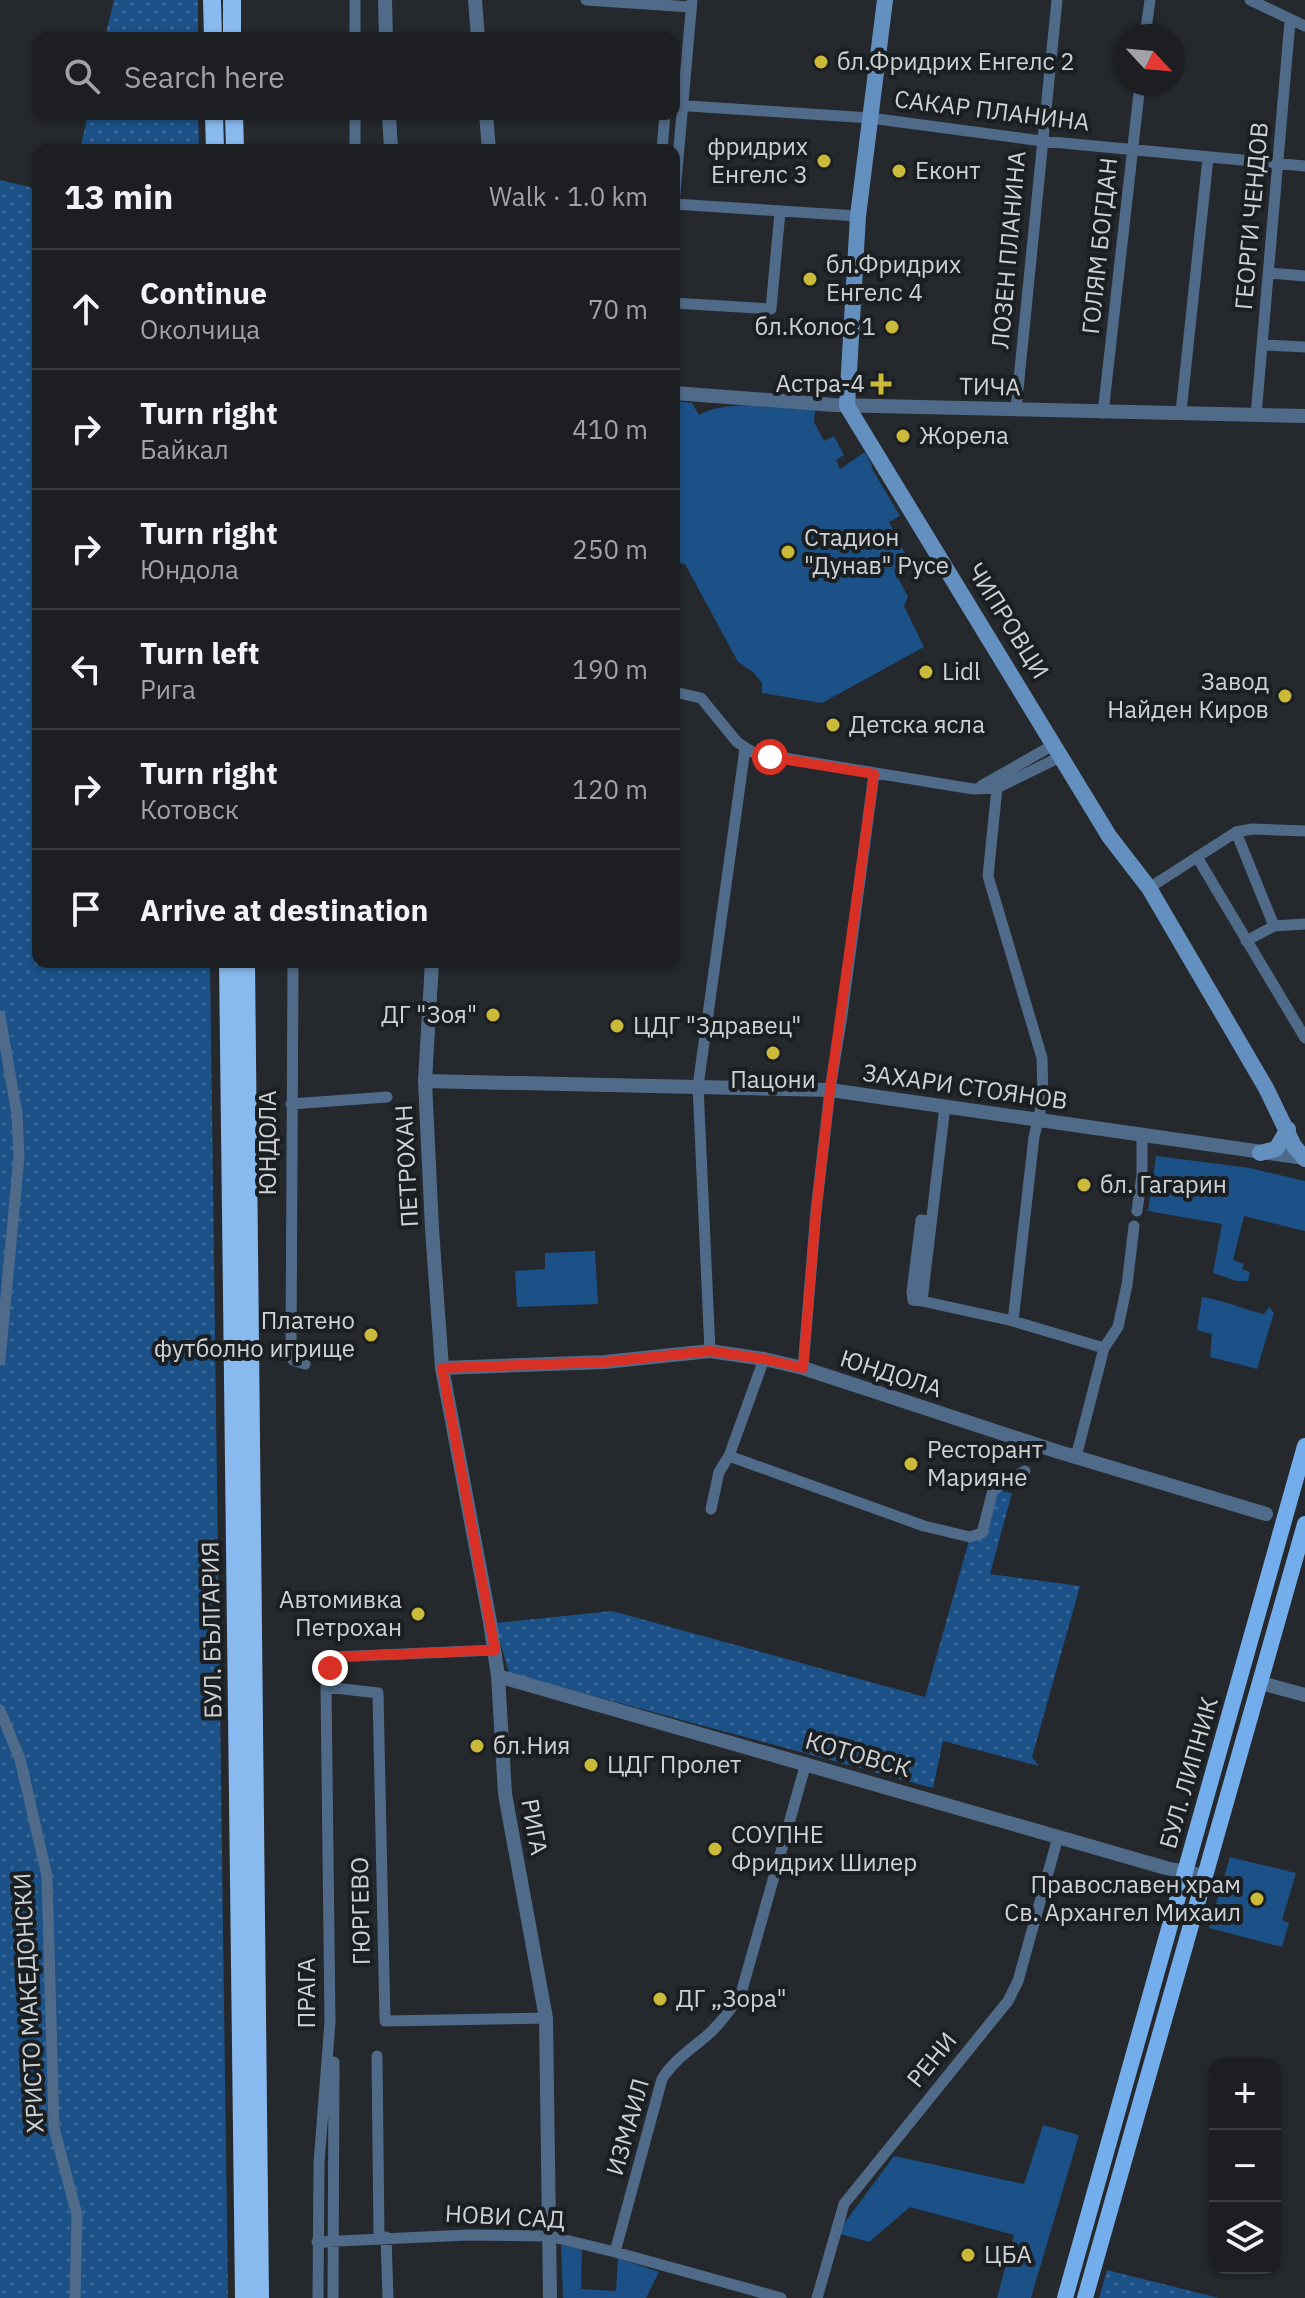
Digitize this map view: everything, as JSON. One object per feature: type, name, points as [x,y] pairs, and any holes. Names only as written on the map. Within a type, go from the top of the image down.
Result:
[{"type":"highway","points":[[212,0],[213,32]]},
{"type":"highway","points":[[232,0],[232,32]]},
{"type":"highway","points":[[214,120],[215,144]]},
{"type":"highway","points":[[234,120],[235,144]]},
{"type":"highway","name":"БУЛ. БЪЛГАРИЯ","points":[[228,968],[244,2298]]},
{"type":"highway","name":"БУЛ. БЪЛГАРИЯ","points":[[246,968],[260,2298]]},
{"type":"main road","points":[[847,406],[858,216],[885,0]]},
{"type":"main road","name":"ЧИПРОВЦИ","points":[[847,406],[1109,836],[1149,888],[1288,1129],[1294,1146],[1304,1158]]},
{"type":"main road","points":[[1260,1153],[1276,1149],[1288,1129],[1305,1141]]},
{"type":"main road","name":"БУЛ. ЛИПНИК","points":[[1065,2298],[1305,1446]]},
{"type":"main road","name":"БУЛ. ЛИПНИК","points":[[1085,2298],[1305,1524]]},
{"type":"street","points":[[355,0],[355,32]]},
{"type":"street","points":[[385,0],[386,32]]},
{"type":"street","points":[[475,0],[478,32]]},
{"type":"street","points":[[586,0],[692,4],[680,91]]},
{"type":"street","name":"ЛОЗЕН ПЛАНИНА","points":[[1016,409],[1057,0]]},
{"type":"street","points":[[1147,24],[1150,0]]},
{"type":"street","points":[[1250,0],[1305,26]]},
{"type":"street","name":"ГЕОРГИ ЧЕНДОВ","points":[[1256,415],[1290,21]]},
{"type":"street","name":"ГОЛЯМ БОГДАН","points":[[1103,413],[1139,96]]},
{"type":"street","name":"САКАР ПЛАНИНА","points":[[680,106],[870,118],[1132,151],[1305,166]]},
{"type":"street","points":[[355,120],[355,144]]},
{"type":"street","points":[[389,120],[391,144]]},
{"type":"street","points":[[486,120],[488,144]]},
{"type":"street","points":[[662,144],[664,120]]},
{"type":"street","points":[[676,144],[677,120]]},
{"type":"street","points":[[1181,412],[1208,158]]},
{"type":"street","points":[[680,204],[858,216]]},
{"type":"street","points":[[680,303],[771,309],[780,212]]},
{"type":"street","points":[[1269,273],[1305,276]]},
{"type":"street","points":[[1263,345],[1305,347]]},
{"type":"street","name":"ТИЧА","points":[[680,393],[847,406],[1305,416]]},
{"type":"street","points":[[680,693],[701,698],[745,749],[770,757],[973,789],[997,788],[1058,750]]},
{"type":"street","points":[[710,1351],[698,1086],[745,749]]},
{"type":"street","points":[[973,789],[1058,750]]},
{"type":"street","points":[[803,1368],[830,1090],[874,774]]},
{"type":"street","points":[[997,788],[988,876],[1042,1058],[1043,1099],[1013,1321]]},
{"type":"street","points":[[1149,888],[1236,832],[1252,829],[1305,831]]},
{"type":"street","points":[[1236,832],[1274,926]]},
{"type":"street","points":[[1197,857],[1305,1038]]},
{"type":"street","points":[[1246,941],[1274,926],[1305,924]]},
{"type":"street","name":"ЮНДОЛА","points":[[293,968],[291,1354],[293,1360],[305,1364]]},
{"type":"street","name":"ПЕТРОХАН","points":[[432,968],[425,1081],[442,1368]]},
{"type":"street","points":[[0,1016],[17,1114],[19,1157],[0,1360]]},
{"type":"street","name":"ЗАХАРИ СТОЯНОВ","points":[[425,1081],[830,1090],[1304,1158]]},
{"type":"street","points":[[291,1104],[387,1097]]},
{"type":"street","points":[[945,1106],[922,1301],[1013,1321],[1104,1348]]},
{"type":"street","points":[[1137,1211],[1142,1175],[1142,1134]]},
{"type":"street","points":[[1076,1457],[1104,1348],[1118,1327],[1134,1226]]},
{"type":"street","name":"ЮНДОЛА","points":[[442,1368],[605,1362],[710,1351],[764,1359],[803,1368],[1076,1457],[1266,1514]]},
{"type":"street","points":[[711,1509],[719,1472],[729,1456],[764,1359]]},
{"type":"street","name":"РИГА","points":[[442,1368],[495,1650],[505,1794],[546,2018],[550,2298]]},
{"type":"street","points":[[729,1456],[924,1526],[970,1537],[982,1533],[993,1490],[1025,1471]]},
{"type":"street","points":[[1281,1532],[1266,1514],[1288,1506]]},
{"type":"street","points":[[326,1687],[333,1657],[495,1650]]},
{"type":"street","name":"КОТОВСК","points":[[498,1676],[1058,1837],[1205,1876]]},
{"type":"street","points":[[1261,1683],[1305,1695]]},
{"type":"street","name":"ГЮРГЕВО","points":[[326,1687],[378,1693],[385,2021],[546,2018]]},
{"type":"street","name":"ПРАГА","points":[[318,2298],[319,2163],[330,2022],[326,1687]]},
{"type":"street","name":"ХРИСТО МАКЕДОНСКИ","points":[[0,1710],[20,1759],[47,1876],[54,2128],[77,2215],[75,2298]]},
{"type":"street","name":"ИЗМАИЛ","points":[[615,2252],[662,2079],[733,2008],[742,1990],[806,1763]]},
{"type":"street","name":"РЕНИ","points":[[817,2298],[844,2204],[1008,2001],[1018,1981],[1058,1837]]},
{"type":"street","points":[[330,2022],[334,2061],[333,2298]]},
{"type":"street","points":[[377,2056],[388,2298]]},
{"type":"street","name":"НОВИ САД","points":[[317,2242],[383,2237],[549,2236],[781,2298]]},
{"type":"shaded area","points":[[114,0],[198,0],[198,32],[106,32]]},
{"type":"shaded area","points":[[87,120],[198,120],[199,144],[81,144]]},
{"type":"shaded area","points":[[0,180],[32,188],[32,968],[210,968],[228,2298],[0,2298]]},
{"type":"shaded area","name":"Стадион \"Дунав\" Русе","points":[[680,402],[692,403],[699,415],[740,406],[815,410],[814,422],[824,441],[834,436],[844,455],[836,460],[840,469],[865,452],[900,516],[889,522],[909,561],[894,570],[908,597],[904,606],[924,647],[822,703],[762,693],[762,683],[738,662],[685,564],[680,563]]},
{"type":"shaded area","points":[[1156,1156],[1250,1168],[1305,1181],[1305,1231],[1244,1216],[1233,1260],[1244,1264],[1242,1269],[1250,1272],[1248,1281],[1237,1281],[1213,1273],[1222,1224],[1148,1211]]},
{"type":"shaded area","points":[[595,1251],[598,1304],[517,1307],[515,1271],[545,1269],[545,1253]]},
{"type":"shaded area","points":[[1202,1297],[1264,1314],[1269,1307],[1274,1313],[1257,1369],[1210,1357],[1212,1334],[1197,1330]]},
{"type":"shaded area","points":[[993,1490],[1012,1493],[990,1574],[1080,1586],[1032,1757],[1039,1766],[943,1741],[933,1788],[509,1673],[495,1623],[612,1611],[925,1697],[970,1537],[982,1532]]},
{"type":"shaded area","points":[[1230,1857],[1296,1873],[1282,1920],[1289,1923],[1282,1947],[1209,1928]]},
{"type":"shaded area","points":[[1043,2125],[1079,2135],[1031,2298],[997,2298],[1014,2235],[910,2207],[869,2242],[837,2233],[894,2156],[1024,2184]]},
{"type":"shaded area","points":[[561,2245],[582,2249],[581,2289],[616,2291],[618,2258],[659,2272],[646,2298],[563,2298]]},
{"type":"shaded area","points":[[1107,2270],[1219,2298],[1099,2298]]},
{"type":"place","name":"бл.Фридрих Енгелс 2","points":[[821,62]]},
{"type":"place","name":"фридрих Енгелс 3","points":[[824,161]]},
{"type":"place","name":"Еконт","points":[[899,171]]},
{"type":"place","name":"бл.Фридрих Енгелс 4","points":[[810,279]]},
{"type":"place","name":"бл.Колос 1","points":[[892,327]]},
{"type":"place","name":"Астра-4","points":[[881,384]]},
{"type":"place","name":"Жорела","points":[[903,436]]},
{"type":"place","name":"Стадион \"Дунав\" Русе","points":[[788,552]]},
{"type":"place","name":"Lidl","points":[[926,672]]},
{"type":"place","name":"Завод Найден Киров","points":[[1285,696]]},
{"type":"place","name":"Детска ясла","points":[[833,725]]},
{"type":"place","name":"ДГ \"Зоя\"","points":[[493,1015]]},
{"type":"place","name":"ЦДГ \"Здравец\"","points":[[617,1026]]},
{"type":"place","name":"Пацони","points":[[773,1053]]},
{"type":"place","name":"бл. Гагарин","points":[[1084,1185]]},
{"type":"place","name":"Платено футболно игрище","points":[[371,1335]]},
{"type":"place","name":"Ресторант Марияне","points":[[911,1464]]},
{"type":"place","name":"Автомивка Петрохан","points":[[418,1614]]},
{"type":"place","name":"бл.Ния","points":[[477,1746]]},
{"type":"place","name":"ЦДГ Пролет","points":[[591,1765]]},
{"type":"place","name":"СОУПНЕ Фридрих Шилер","points":[[715,1849]]},
{"type":"place","name":"Православен храм Св. Архангел Михаил","points":[[1257,1899]]},
{"type":"place","name":"ДГ „Зора\"","points":[[660,1999]]},
{"type":"place","name":"ЦБА","points":[[968,2255]]},
{"type":"route","points":[[330,1668],[333,1657],[495,1650],[442,1368],[605,1362],[710,1351],[803,1368],[830,1090],[874,774],[770,757]]}]
